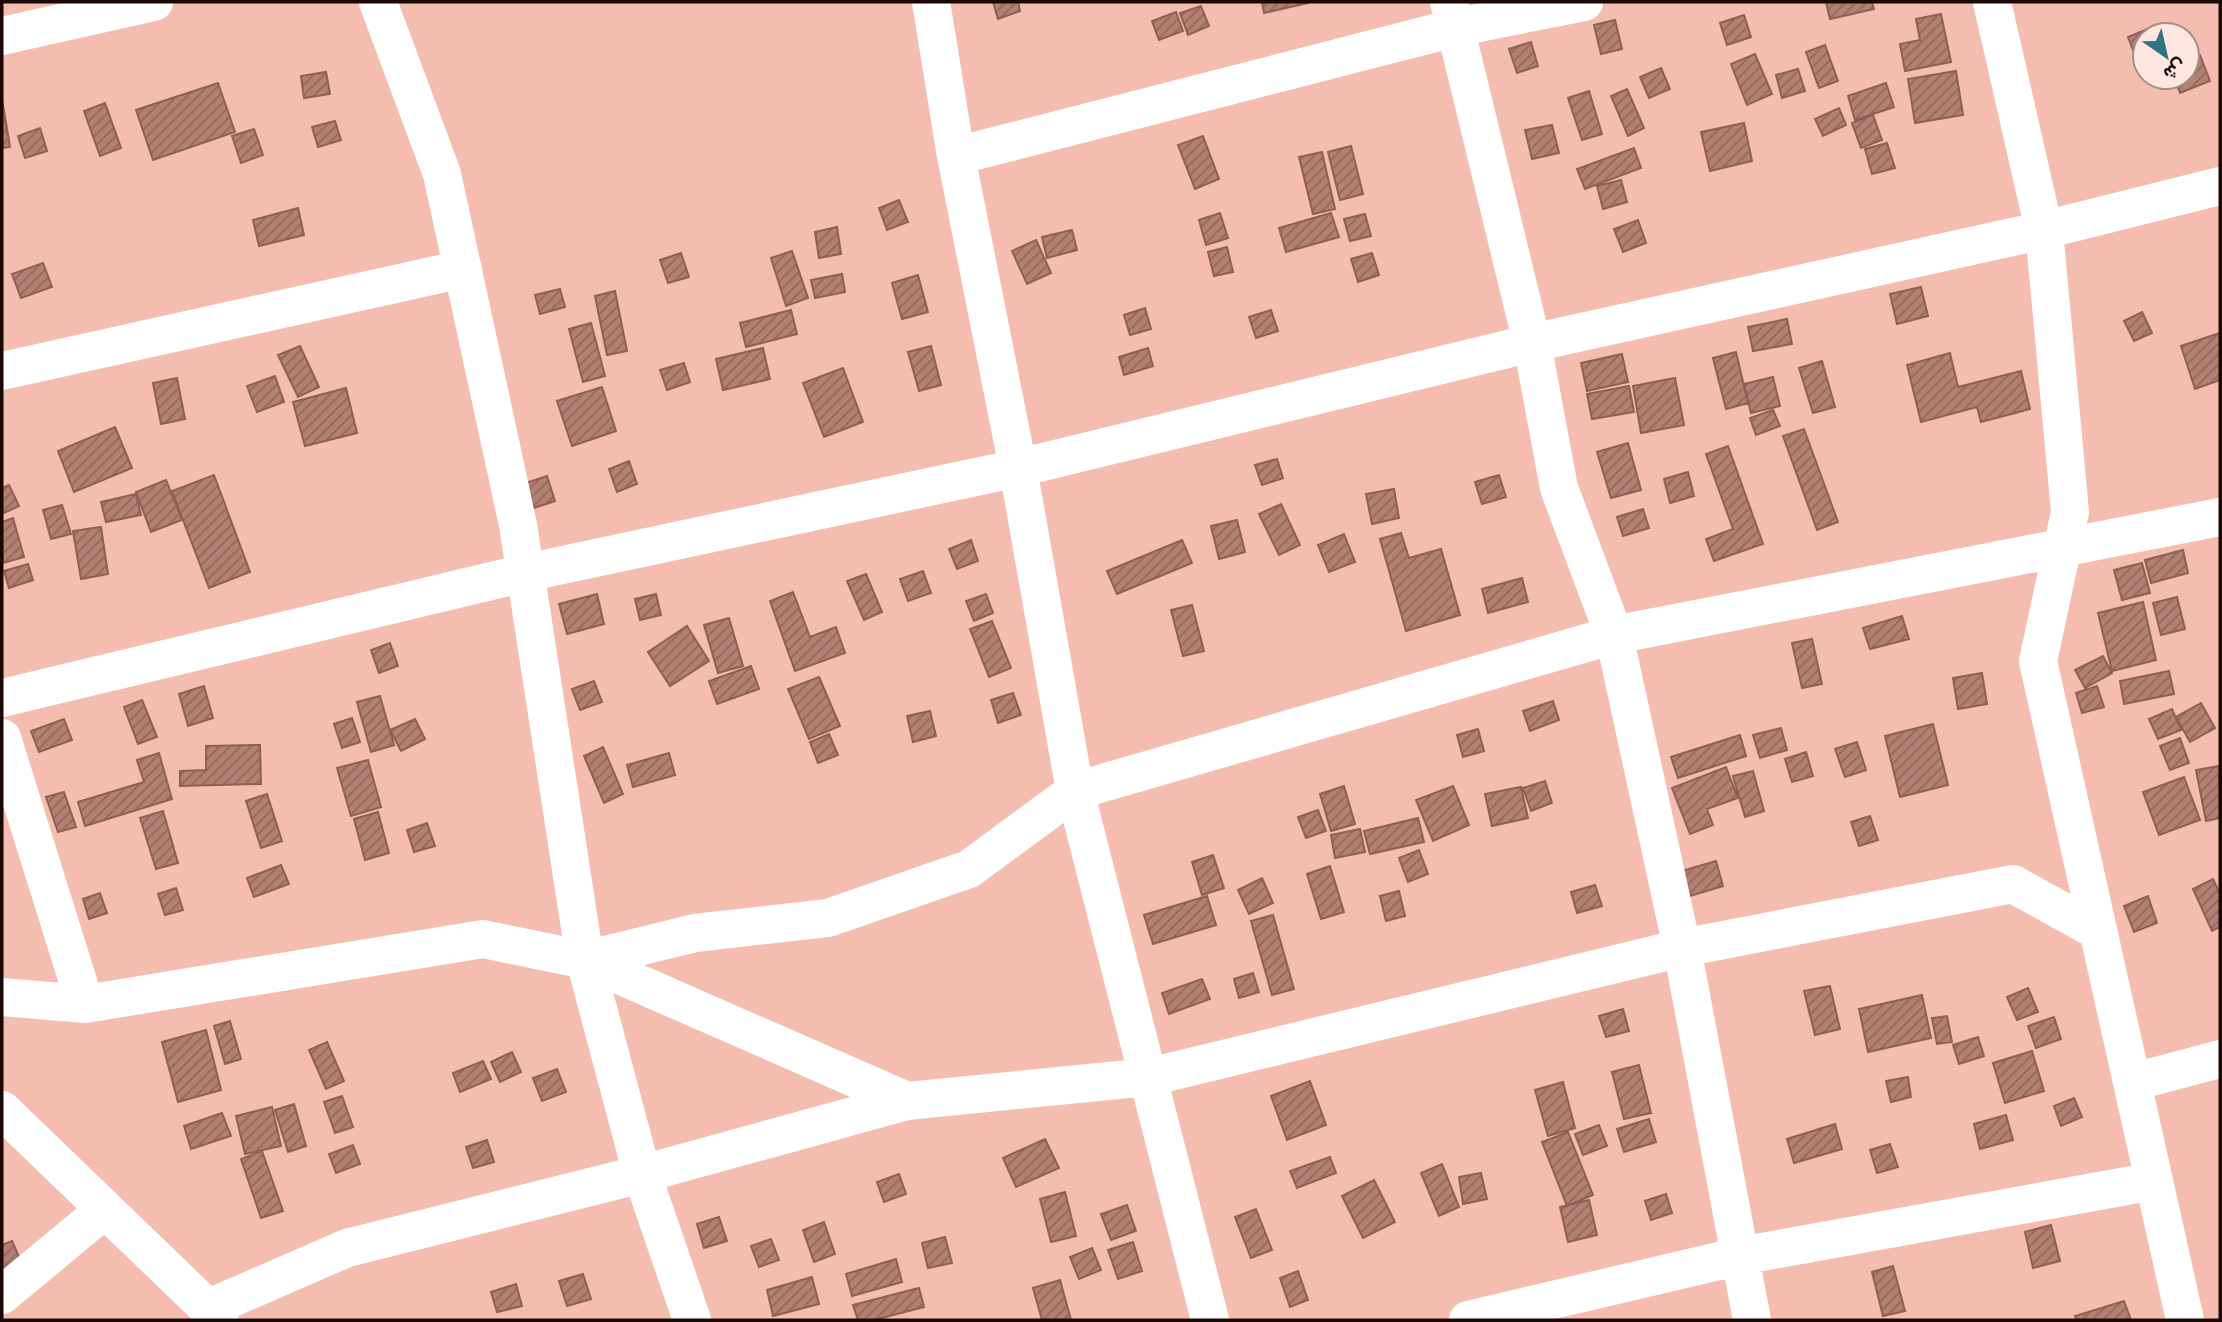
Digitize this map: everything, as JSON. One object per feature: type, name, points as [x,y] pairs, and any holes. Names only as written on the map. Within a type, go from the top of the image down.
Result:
[{"type":"street","points":[[2,36],[154,2]]},
{"type":"street","points":[[378,2],[442,174],[518,525],[585,961],[642,1174],[692,1320]]},
{"type":"street","points":[[932,2],[956,156],[1018,468],[1075,791],[1210,1320]]},
{"type":"street","points":[[956,156],[1453,14],[1584,2]]},
{"type":"street","points":[[1993,2],[2044,230],[2070,512],[2038,661],[2185,1320]]},
{"type":"street","points":[[1453,14],[1532,343],[1559,488],[1614,635],[1682,948],[1752,1320]]},
{"type":"street","points":[[2,698],[525,573],[1018,468],[1532,343],[2044,230],[2220,186]]},
{"type":"street","points":[[2,371],[463,269]]},
{"type":"street","points":[[585,961],[695,933],[828,918],[841,914],[969,869],[1075,791],[1614,635],[2220,517]]},
{"type":"street","points":[[2,738],[86,1004]]},
{"type":"street","points":[[2,1110],[103,1211],[214,1314],[347,1248],[642,1174],[907,1101],[1149,1077],[1682,948],[2013,884],[2098,931]]},
{"type":"street","points":[[2,997],[86,1004],[483,939],[585,961],[907,1101]]},
{"type":"street","points":[[2133,1082],[2220,1059]]},
{"type":"street","points":[[1468,1320],[1740,1256],[2154,1181]]},
{"type":"street","points":[[2,1295],[103,1211]]},
{"type":"building","points":[[993,2],[1018,2],[1020,11],[998,19]]},
{"type":"building","points":[[1262,2],[1308,2],[1308,3],[1264,13]]},
{"type":"building","points":[[1826,2],[1872,2],[1874,9],[1830,19]]},
{"type":"building","points":[[1201,6],[1209,26],[1188,35],[1180,13]]},
{"type":"building","points":[[1176,12],[1183,31],[1159,40],[1152,21]]},
{"type":"building","points":[[1941,14],[1951,62],[1905,71],[1900,44],[1920,40],[1916,19]]},
{"type":"building","points":[[1744,15],[1751,37],[1727,45],[1720,23]]},
{"type":"building","points":[[1615,20],[1622,49],[1601,54],[1594,25]]},
{"type":"building","points":[[1531,42],[1538,66],[1517,73],[1509,49]]},
{"type":"building","points":[[1825,45],[1838,81],[1819,88],[1806,52]]},
{"type":"building","points":[[1755,54],[1772,94],[1747,105],[1731,64]]},
{"type":"building","points":[[2201,58],[2210,81],[2201,85]]},
{"type":"building","points":[[1661,68],[1670,89],[1649,98],[1640,77]]},
{"type":"building","points":[[1798,69],[1805,91],[1782,98],[1776,75]]},
{"type":"building","points":[[1956,71],[1963,115],[1915,123],[1908,79]]},
{"type":"building","points":[[326,72],[330,94],[304,98],[301,76]]},
{"type":"building","points":[[218,83],[235,132],[153,160],[136,110]]},
{"type":"building","points":[[1886,83],[1894,107],[1855,120],[1848,96]]},
{"type":"building","points":[[1627,89],[1644,128],[1628,136],[1611,96]]},
{"type":"building","points":[[1589,91],[1602,134],[1582,140],[1568,98]]},
{"type":"building","points":[[2,99],[10,147],[2,148]]},
{"type":"building","points":[[105,103],[121,148],[100,156],[84,111]]},
{"type":"building","points":[[1839,108],[1846,125],[1823,136],[1815,119]]},
{"type":"building","points":[[1873,115],[1882,140],[1861,148],[1852,123]]},
{"type":"building","points":[[335,121],[341,140],[318,147],[312,127]]},
{"type":"building","points":[[1744,123],[1752,161],[1710,171],[1701,132]]},
{"type":"building","points":[[1552,125],[1559,153],[1532,159],[1525,130]]},
{"type":"building","points":[[40,128],[47,151],[25,158],[18,136]]},
{"type":"building","points":[[254,129],[263,155],[241,163],[232,136]]},
{"type":"building","points":[[1203,136],[1219,179],[1195,189],[1178,145]]},
{"type":"building","points":[[1887,143],[1895,168],[1872,174],[1865,149]]},
{"type":"building","points":[[1351,146],[1363,194],[1340,200],[1328,152]]},
{"type":"building","points":[[1634,148],[1641,168],[1585,189],[1577,169]]},
{"type":"building","points":[[1322,152],[1335,209],[1313,214],[1299,157]]},
{"type":"building","points":[[1621,180],[1627,202],[1603,209],[1597,186]]},
{"type":"building","points":[[899,200],[908,222],[887,230],[879,208]]},
{"type":"building","points":[[298,208],[304,235],[259,246],[253,220]]},
{"type":"building","points":[[1220,213],[1228,238],[1206,245],[1199,220]]},
{"type":"building","points":[[1331,213],[1339,237],[1286,252],[1279,228]]},
{"type":"building","points":[[1365,214],[1371,236],[1350,241],[1344,219]]},
{"type":"building","points":[[1638,220],[1646,243],[1623,252],[1614,229]]},
{"type":"building","points":[[837,227],[841,254],[819,258],[815,232]]},
{"type":"building","points":[[1072,230],[1077,250],[1047,258],[1042,237]]},
{"type":"building","points":[[1036,240],[1051,273],[1027,284],[1012,251]]},
{"type":"building","points":[[1227,247],[1233,272],[1214,276],[1208,252]]},
{"type":"building","points":[[792,251],[808,298],[786,306],[771,258]]},
{"type":"building","points":[[681,253],[689,277],[668,283],[660,260]]},
{"type":"building","points":[[1372,253],[1379,275],[1358,282],[1351,259]]},
{"type":"building","points":[[43,263],[52,287],[21,298],[12,274]]},
{"type":"building","points":[[842,274],[845,292],[815,298],[811,280]]},
{"type":"building","points":[[918,275],[928,312],[902,319],[892,283]]},
{"type":"building","points":[[1921,287],[1928,316],[1897,324],[1890,294]]},
{"type":"building","points":[[560,289],[565,307],[540,314],[535,295]]},
{"type":"building","points":[[615,291],[627,351],[607,355],[595,296]]},
{"type":"building","points":[[1145,308],[1151,329],[1130,335],[1124,315]]},
{"type":"building","points":[[791,310],[797,334],[746,347],[740,323]]},
{"type":"building","points":[[1271,310],[1278,331],[1256,338],[1249,317]]},
{"type":"building","points":[[2142,312],[2152,333],[2134,341],[2124,321]]},
{"type":"building","points":[[1787,319],[1792,344],[1753,351],[1748,327]]},
{"type":"building","points":[[591,323],[605,376],[583,382],[569,329]]},
{"type":"building","points":[[2220,333],[2220,380],[2195,389],[2181,346]]},
{"type":"building","points":[[300,346],[319,387],[298,397],[278,355]]},
{"type":"building","points":[[931,346],[941,385],[919,391],[908,352]]},
{"type":"building","points":[[763,348],[770,379],[723,390],[716,359]]},
{"type":"building","points":[[1148,348],[1153,366],[1124,375],[1119,357]]},
{"type":"building","points":[[1736,352],[1748,403],[1726,409],[1713,358]]},
{"type":"building","points":[[1950,353],[1958,387],[2021,371],[2030,409],[1981,422],[1977,407],[1921,422],[1907,365]]},
{"type":"building","points":[[1622,354],[1628,382],[1587,391],[1581,363]]},
{"type":"building","points":[[1822,361],[1835,407],[1813,413],[1799,368]]},
{"type":"building","points":[[684,363],[690,382],[667,390],[660,370]]},
{"type":"building","points":[[843,368],[863,422],[824,437],[803,383]]},
{"type":"building","points":[[275,376],[284,402],[257,412],[247,386]]},
{"type":"building","points":[[1773,377],[1780,406],[1751,413],[1744,384]]},
{"type":"building","points":[[177,378],[185,419],[161,424],[153,383]]},
{"type":"building","points":[[1675,378],[1684,425],[1641,433],[1633,386]]},
{"type":"building","points":[[1629,386],[1634,412],[1592,419],[1587,394]]},
{"type":"building","points":[[602,387],[616,431],[572,446],[557,401]]},
{"type":"building","points":[[346,388],[357,433],[305,446],[293,402]]},
{"type":"building","points":[[1773,410],[1780,426],[1756,435],[1750,418]]},
{"type":"building","points":[[115,427],[132,468],[74,492],[58,451]]},
{"type":"building","points":[[1804,429],[1838,522],[1817,530],[1783,436]]},
{"type":"building","points":[[1628,443],[1641,490],[1611,498],[1597,452]]},
{"type":"building","points":[[1728,446],[1763,544],[1714,561],[1706,539],[1733,529],[1706,454]]},
{"type":"building","points":[[1277,459],[1283,478],[1262,485],[1255,465]]},
{"type":"building","points":[[629,461],[637,484],[617,492],[609,469]]},
{"type":"building","points":[[1688,472],[1694,496],[1670,503],[1664,479]]},
{"type":"building","points":[[214,475],[250,572],[209,588],[172,491]]},
{"type":"building","points":[[1499,475],[1506,497],[1482,504],[1475,482]]},
{"type":"building","points":[[547,476],[555,501],[534,508],[526,483]]},
{"type":"building","points":[[166,480],[182,520],[151,532],[136,492]]},
{"type":"building","points":[[9,485],[19,506],[2,514],[2,488]]},
{"type":"building","points":[[1394,489],[1399,518],[1372,524],[1366,494]]},
{"type":"building","points":[[136,494],[141,515],[106,522],[101,502]]},
{"type":"building","points":[[1281,504],[1300,545],[1279,555],[1259,514]]},
{"type":"building","points":[[62,505],[71,534],[51,539],[43,510]]},
{"type":"building","points":[[1643,509],[1649,528],[1623,536],[1617,517]]},
{"type":"building","points":[[13,518],[24,557],[3,563],[2,522]]},
{"type":"building","points":[[1237,520],[1245,552],[1219,559],[1211,526]]},
{"type":"building","points":[[101,527],[108,574],[81,579],[73,531]]},
{"type":"building","points":[[1401,533],[1409,558],[1441,549],[1460,615],[1406,631],[1380,539]]},
{"type":"building","points":[[1344,534],[1355,562],[1329,572],[1318,545]]},
{"type":"building","points":[[971,540],[978,561],[957,569],[949,549]]},
{"type":"building","points":[[1182,540],[1192,563],[1117,594],[1107,571]]},
{"type":"building","points":[[2183,550],[2188,573],[2151,583],[2145,560]]},
{"type":"building","points":[[2142,563],[2150,593],[2122,600],[2114,570]]},
{"type":"building","points":[[28,564],[33,580],[9,588],[4,571]]},
{"type":"building","points":[[923,571],[931,593],[908,601],[900,579]]},
{"type":"building","points":[[866,574],[882,612],[864,620],[847,581]]},
{"type":"building","points":[[1522,578],[1528,602],[1488,613],[1482,589]]},
{"type":"building","points":[[793,592],[810,637],[836,627],[845,653],[795,671],[770,601]]},
{"type":"building","points":[[597,594],[604,624],[567,634],[559,604]]},
{"type":"building","points":[[656,594],[661,615],[640,620],[635,599]]},
{"type":"building","points":[[986,594],[993,613],[974,621],[966,601]]},
{"type":"building","points":[[2177,597],[2185,629],[2161,635],[2153,603]]},
{"type":"building","points":[[2143,602],[2156,660],[2112,671],[2098,613]]},
{"type":"building","points":[[1192,605],[1204,651],[1183,656],[1171,610]]},
{"type":"building","points":[[1902,616],[1909,639],[1870,649],[1863,628]]},
{"type":"building","points":[[729,618],[743,666],[718,673],[704,625]]},
{"type":"building","points":[[992,621],[1011,668],[989,677],[970,629]]},
{"type":"building","points":[[687,626],[709,661],[670,686],[648,652]]},
{"type":"building","points":[[1812,639],[1822,684],[1802,688],[1792,643]]},
{"type":"building","points":[[390,643],[398,666],[379,673],[371,650]]},
{"type":"building","points":[[2103,656],[2112,673],[2085,688],[2075,670]]},
{"type":"building","points":[[751,666],[759,689],[717,704],[709,681]]},
{"type":"building","points":[[2169,671],[2174,694],[2124,704],[2120,681]]},
{"type":"building","points":[[1982,673],[1987,704],[1958,709],[1953,678]]},
{"type":"building","points":[[819,677],[840,726],[809,739],[788,689]]},
{"type":"building","points":[[594,681],[602,702],[580,710],[572,689]]},
{"type":"building","points":[[204,686],[213,718],[188,726],[179,694]]},
{"type":"building","points":[[2097,686],[2104,707],[2082,713],[2076,693]]},
{"type":"building","points":[[1013,693],[1021,715],[998,723],[991,700]]},
{"type":"building","points":[[380,696],[394,745],[371,752],[357,702]]},
{"type":"building","points":[[142,700],[157,737],[138,744],[124,707]]},
{"type":"building","points":[[1553,701],[1559,720],[1530,731],[1523,711]]},
{"type":"building","points":[[2201,703],[2215,728],[2190,742],[2176,717]]},
{"type":"building","points":[[2172,709],[2181,730],[2158,739],[2149,719]]},
{"type":"building","points":[[930,711],[936,736],[913,742],[907,716]]},
{"type":"building","points":[[352,718],[360,742],[342,748],[334,724]]},
{"type":"building","points":[[64,719],[72,740],[39,752],[31,731]]},
{"type":"building","points":[[415,719],[425,739],[401,751],[390,730]]},
{"type":"building","points":[[1933,724],[1948,785],[1900,797],[1885,736]]},
{"type":"building","points":[[1781,728],[1787,750],[1760,758],[1753,735]]},
{"type":"building","points":[[1478,729],[1484,751],[1463,757],[1457,735]]},
{"type":"building","points":[[829,734],[838,755],[818,763],[810,742]]},
{"type":"building","points":[[1740,735],[1746,756],[1678,778],[1671,757]]},
{"type":"building","points":[[2180,738],[2189,763],[2170,770],[2160,746]]},
{"type":"building","points":[[1857,742],[1866,770],[1845,777],[1835,749]]},
{"type":"building","points":[[260,745],[261,784],[180,786],[180,771],[206,770],[206,746]]},
{"type":"building","points":[[603,747],[623,794],[604,803],[584,756]]},
{"type":"building","points":[[1806,752],[1813,776],[1792,782],[1785,759]]},
{"type":"building","points":[[159,753],[172,799],[85,826],[78,802],[144,782],[137,760]]},
{"type":"building","points":[[669,753],[675,775],[633,787],[627,765]]},
{"type":"building","points":[[368,760],[381,807],[351,816],[337,768]]},
{"type":"building","points":[[2219,766],[2220,818],[2206,821],[2196,770]]},
{"type":"building","points":[[1726,767],[1738,798],[1707,809],[1713,825],[1690,834],[1672,788]]},
{"type":"building","points":[[1753,771],[1764,811],[1745,817],[1733,776]]},
{"type":"building","points":[[2184,777],[2200,820],[2159,835],[2143,792]]},
{"type":"building","points":[[1545,781],[1552,803],[1531,811],[1523,788]]},
{"type":"building","points":[[1344,786],[1355,824],[1331,831],[1320,794]]},
{"type":"building","points":[[1453,786],[1469,825],[1433,841],[1416,800]]},
{"type":"building","points":[[1521,787],[1528,818],[1492,826],[1485,794]]},
{"type":"building","points":[[64,792],[76,827],[58,832],[46,797]]},
{"type":"building","points":[[267,794],[282,841],[261,848],[246,801]]},
{"type":"building","points":[[1318,810],[1326,831],[1306,838],[1298,817]]},
{"type":"building","points":[[163,811],[178,863],[156,869],[140,818]]},
{"type":"building","points":[[378,812],[389,853],[365,860],[354,819]]},
{"type":"building","points":[[1870,816],[1878,840],[1859,846],[1851,822]]},
{"type":"building","points":[[1418,818],[1424,842],[1370,854],[1364,831]]},
{"type":"building","points":[[427,823],[435,846],[414,852],[407,830]]},
{"type":"building","points":[[1360,829],[1365,852],[1335,858],[1331,835]]},
{"type":"building","points":[[1419,850],[1428,874],[1408,882],[1399,858]]},
{"type":"building","points":[[1213,855],[1224,888],[1202,895],[1192,862]]},
{"type":"building","points":[[1716,861],[1723,886],[1690,896],[1682,871]]},
{"type":"building","points":[[281,865],[289,884],[254,897],[247,878]]},
{"type":"building","points":[[1330,866],[1344,912],[1321,919],[1307,874]]},
{"type":"building","points":[[1262,878],[1273,903],[1249,914],[1238,890]]},
{"type":"building","points":[[2213,879],[2220,894],[2220,927],[2212,931],[2193,889]]},
{"type":"building","points":[[1595,885],[1602,906],[1577,913],[1571,892]]},
{"type":"building","points":[[176,888],[183,910],[165,915],[158,894]]},
{"type":"building","points":[[1399,891],[1405,916],[1386,921],[1380,896]]},
{"type":"building","points":[[100,893],[107,913],[89,919],[83,899]]},
{"type":"building","points":[[1207,896],[1216,925],[1153,944],[1144,915]]},
{"type":"building","points":[[2148,896],[2157,923],[2134,932],[2124,906]]},
{"type":"building","points":[[1273,915],[1294,989],[1272,995],[1251,921]]},
{"type":"building","points":[[1253,973],[1259,992],[1239,998],[1234,979]]},
{"type":"building","points":[[1202,979],[1210,999],[1169,1014],[1162,993]]},
{"type":"building","points":[[1830,986],[1840,1029],[1815,1035],[1804,991]]},
{"type":"building","points":[[2028,988],[2038,1012],[2017,1020],[2007,997]]},
{"type":"building","points":[[1922,995],[1931,1038],[1868,1052],[1859,1009]]},
{"type":"building","points":[[1623,1009],[1629,1031],[1606,1037],[1599,1016]]},
{"type":"building","points":[[1947,1016],[1952,1042],[1937,1044],[1932,1018]]},
{"type":"building","points":[[2054,1017],[2061,1039],[2036,1048],[2028,1026]]},
{"type":"building","points":[[230,1021],[241,1059],[225,1064],[214,1026]]},
{"type":"building","points":[[206,1030],[221,1090],[178,1102],[162,1042]]},
{"type":"building","points":[[1978,1037],[1984,1056],[1959,1064],[1953,1045]]},
{"type":"building","points":[[327,1042],[344,1081],[326,1089],[309,1050]]},
{"type":"building","points":[[2032,1051],[2044,1091],[2005,1103],[1993,1063]]},
{"type":"building","points":[[512,1052],[521,1072],[500,1082],[491,1062]]},
{"type":"building","points":[[483,1061],[491,1079],[460,1092],[453,1073]]},
{"type":"building","points":[[1639,1065],[1651,1113],[1624,1119],[1612,1072]]},
{"type":"building","points":[[557,1069],[566,1092],[542,1101],[533,1078]]},
{"type":"building","points":[[1908,1077],[1911,1097],[1891,1102],[1886,1081]]},
{"type":"building","points":[[1310,1081],[1326,1125],[1287,1140],[1271,1096]]},
{"type":"building","points":[[1563,1082],[1575,1128],[1548,1136],[1535,1090]]},
{"type":"building","points":[[342,1096],[353,1127],[335,1133],[324,1102]]},
{"type":"building","points":[[2074,1098],[2082,1117],[2061,1126],[2054,1106]]},
{"type":"building","points":[[294,1104],[306,1146],[288,1152],[275,1110]]},
{"type":"building","points":[[272,1107],[281,1146],[245,1154],[236,1116]]},
{"type":"building","points":[[222,1113],[231,1136],[191,1149],[184,1126]]},
{"type":"building","points":[[2006,1115],[2013,1140],[1980,1149],[1974,1124]]},
{"type":"building","points":[[1649,1119],[1656,1142],[1624,1152],[1617,1129]]},
{"type":"building","points":[[1835,1124],[1842,1149],[1794,1163],[1787,1139]]},
{"type":"building","points":[[1599,1125],[1607,1146],[1583,1155],[1575,1134]]},
{"type":"building","points":[[1568,1132],[1593,1195],[1567,1206],[1542,1142]]},
{"type":"building","points":[[1045,1139],[1059,1168],[1016,1187],[1003,1158]]},
{"type":"building","points":[[487,1140],[494,1162],[473,1168],[466,1147]]},
{"type":"building","points":[[1890,1144],[1898,1167],[1877,1173],[1870,1150]]},
{"type":"building","points":[[353,1145],[360,1164],[336,1173],[329,1154]]},
{"type":"building","points":[[262,1151],[283,1211],[261,1218],[241,1159]]},
{"type":"building","points":[[1330,1157],[1336,1173],[1297,1188],[1290,1171]]},
{"type":"building","points":[[1442,1164],[1459,1207],[1439,1216],[1421,1173]]},
{"type":"building","points":[[1481,1173],[1487,1199],[1463,1204],[1459,1177]]},
{"type":"building","points":[[899,1174],[906,1194],[884,1202],[877,1182]]},
{"type":"building","points":[[1374,1180],[1395,1222],[1363,1238],[1342,1196]]},
{"type":"building","points":[[1065,1192],[1076,1236],[1051,1242],[1040,1199]]},
{"type":"building","points":[[1666,1194],[1672,1213],[1651,1220],[1645,1201]]},
{"type":"building","points":[[1589,1200],[1597,1235],[1568,1242],[1560,1207]]},
{"type":"building","points":[[1127,1205],[1136,1231],[1111,1240],[1101,1214]]},
{"type":"building","points":[[1256,1209],[1272,1250],[1251,1258],[1235,1217]]},
{"type":"building","points":[[719,1217],[727,1241],[704,1248],[697,1224]]},
{"type":"building","points":[[824,1222],[835,1254],[814,1262],[803,1230]]},
{"type":"building","points":[[2051,1225],[2060,1261],[2033,1268],[2025,1232]]},
{"type":"building","points":[[945,1237],[952,1263],[928,1268],[922,1243]]},
{"type":"building","points":[[771,1239],[779,1260],[759,1267],[751,1246]]},
{"type":"building","points":[[12,1241],[22,1264],[2,1273],[2,1245]]},
{"type":"building","points":[[1133,1242],[1142,1271],[1118,1279],[1108,1250]]},
{"type":"building","points":[[1092,1248],[1101,1270],[1079,1279],[1070,1257]]},
{"type":"building","points":[[896,1259],[902,1282],[852,1296],[846,1274]]},
{"type":"building","points":[[1893,1266],[1905,1311],[1883,1316],[1872,1272]]},
{"type":"building","points":[[1298,1271],[1308,1300],[1290,1307],[1280,1278]]},
{"type":"building","points":[[583,1274],[591,1299],[567,1306],[559,1281]]},
{"type":"building","points":[[812,1277],[819,1304],[773,1316],[767,1290]]},
{"type":"building","points":[[1060,1280],[1071,1320],[1042,1320],[1033,1288]]},
{"type":"building","points":[[516,1284],[522,1306],[497,1312],[491,1292]]},
{"type":"building","points":[[919,1288],[924,1307],[874,1320],[858,1320],[853,1305]]},
{"type":"building","points":[[2124,1301],[2131,1320],[2077,1320],[2075,1316]]}]
